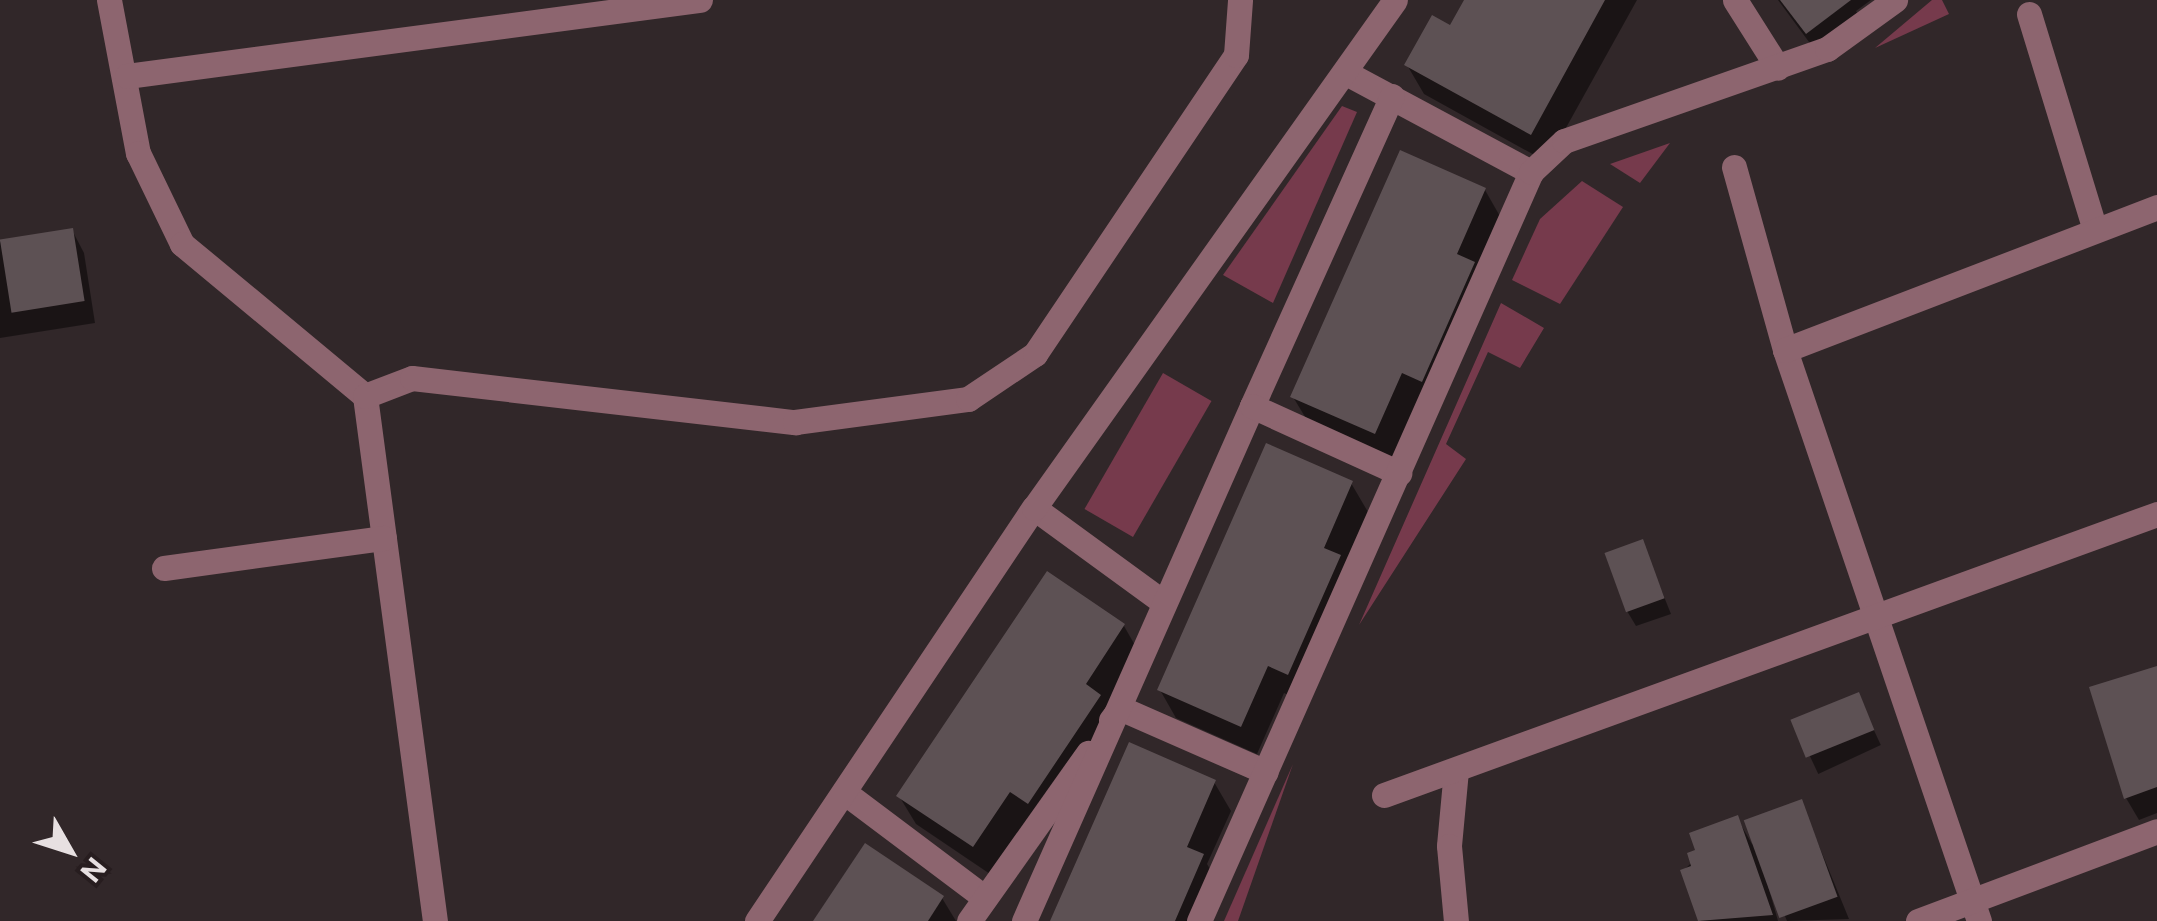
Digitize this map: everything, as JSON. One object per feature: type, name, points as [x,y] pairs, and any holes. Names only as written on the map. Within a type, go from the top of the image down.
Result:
[{"type":"street","points":[[109,0],[127,76],[138,153],[182,244],[366,396],[435,921]]},
{"type":"street","points":[[127,76],[700,0]]},
{"type":"street","points":[[366,396],[412,378],[795,422],[968,399],[1035,354],[1046,339],[1236,55],[1240,0]]},
{"type":"street","points":[[757,921],[1034,508],[1348,74],[1395,0]]},
{"type":"street","points":[[1734,0],[1778,68]]},
{"type":"street","points":[[1199,921],[1531,172],[1564,141],[1827,49],[1896,0]]},
{"type":"street","points":[[2029,14],[2094,227]]},
{"type":"street","points":[[1348,74],[1531,172]]},
{"type":"street","points":[[1024,921],[1163,602],[1392,96]]},
{"type":"street","points":[[1734,167],[1785,350],[1975,909]]},
{"type":"street","points":[[1785,350],[2094,227],[2157,207]]},
{"type":"street","points":[[1252,406],[1399,473]]},
{"type":"street","points":[[1034,508],[1163,602]]},
{"type":"street","points":[[1384,795],[1874,621],[2157,514]]},
{"type":"street","points":[[164,568],[384,538]]},
{"type":"street","points":[[1120,708],[1266,772]]},
{"type":"street","points":[[969,921],[1120,708]]},
{"type":"street","points":[[1456,770],[1450,846],[1456,921]]},
{"type":"street","points":[[844,792],[985,898]]},
{"type":"street","points":[[1918,921],[1975,909],[2157,831]]},
{"type":"shaded area","points":[[1932,0],[1942,0],[1949,14],[1875,48]]},
{"type":"shaded area","points":[[1342,106],[1357,112],[1273,303],[1223,275]]},
{"type":"shaded area","points":[[1670,143],[1640,183],[1610,164]]},
{"type":"shaded area","points":[[1582,181],[1623,207],[1560,304],[1512,280],[1540,219]]},
{"type":"shaded area","points":[[1501,303],[1544,328],[1520,368],[1488,352],[1446,444],[1466,459],[1359,625]]},
{"type":"shaded area","points":[[1163,373],[1211,401],[1133,537],[1084,509]]},
{"type":"shaded area","points":[[1293,764],[1238,921],[1224,921]]},
{"type":"building","points":[[1464,0],[1605,0],[1531,135],[1404,65],[1432,15],[1450,25]]},
{"type":"building","points":[[1780,0],[1851,0],[1806,34]]},
{"type":"building","points":[[1400,150],[1486,188],[1457,254],[1475,262],[1422,382],[1402,373],[1375,434],[1290,397]]},
{"type":"building","points":[[73,228],[85,301],[11,313],[0,240]]},
{"type":"building","points":[[1266,443],[1353,481],[1324,548],[1341,555],[1288,675],[1268,666],[1241,727],[1157,690]]},
{"type":"building","points":[[1643,539],[1665,598],[1626,612],[1604,553]]},
{"type":"building","points":[[1047,571],[1125,624],[1086,684],[1101,695],[1028,804],[1010,792],[973,847],[896,796]]},
{"type":"building","points":[[2157,666],[2157,787],[2124,799],[2089,687]]},
{"type":"building","points":[[1859,692],[1874,730],[1806,758],[1790,720]]},
{"type":"building","points":[[1129,742],[1216,780],[1187,847],[1204,854],[1175,921],[1050,921]]},
{"type":"building","points":[[1802,799],[1838,897],[1779,918],[1744,820]]},
{"type":"building","points":[[1738,815],[1773,915],[1698,921],[1680,870],[1691,866],[1687,853],[1695,850],[1689,833]]},
{"type":"building","points":[[865,843],[944,896],[928,921],[813,921]]}]
